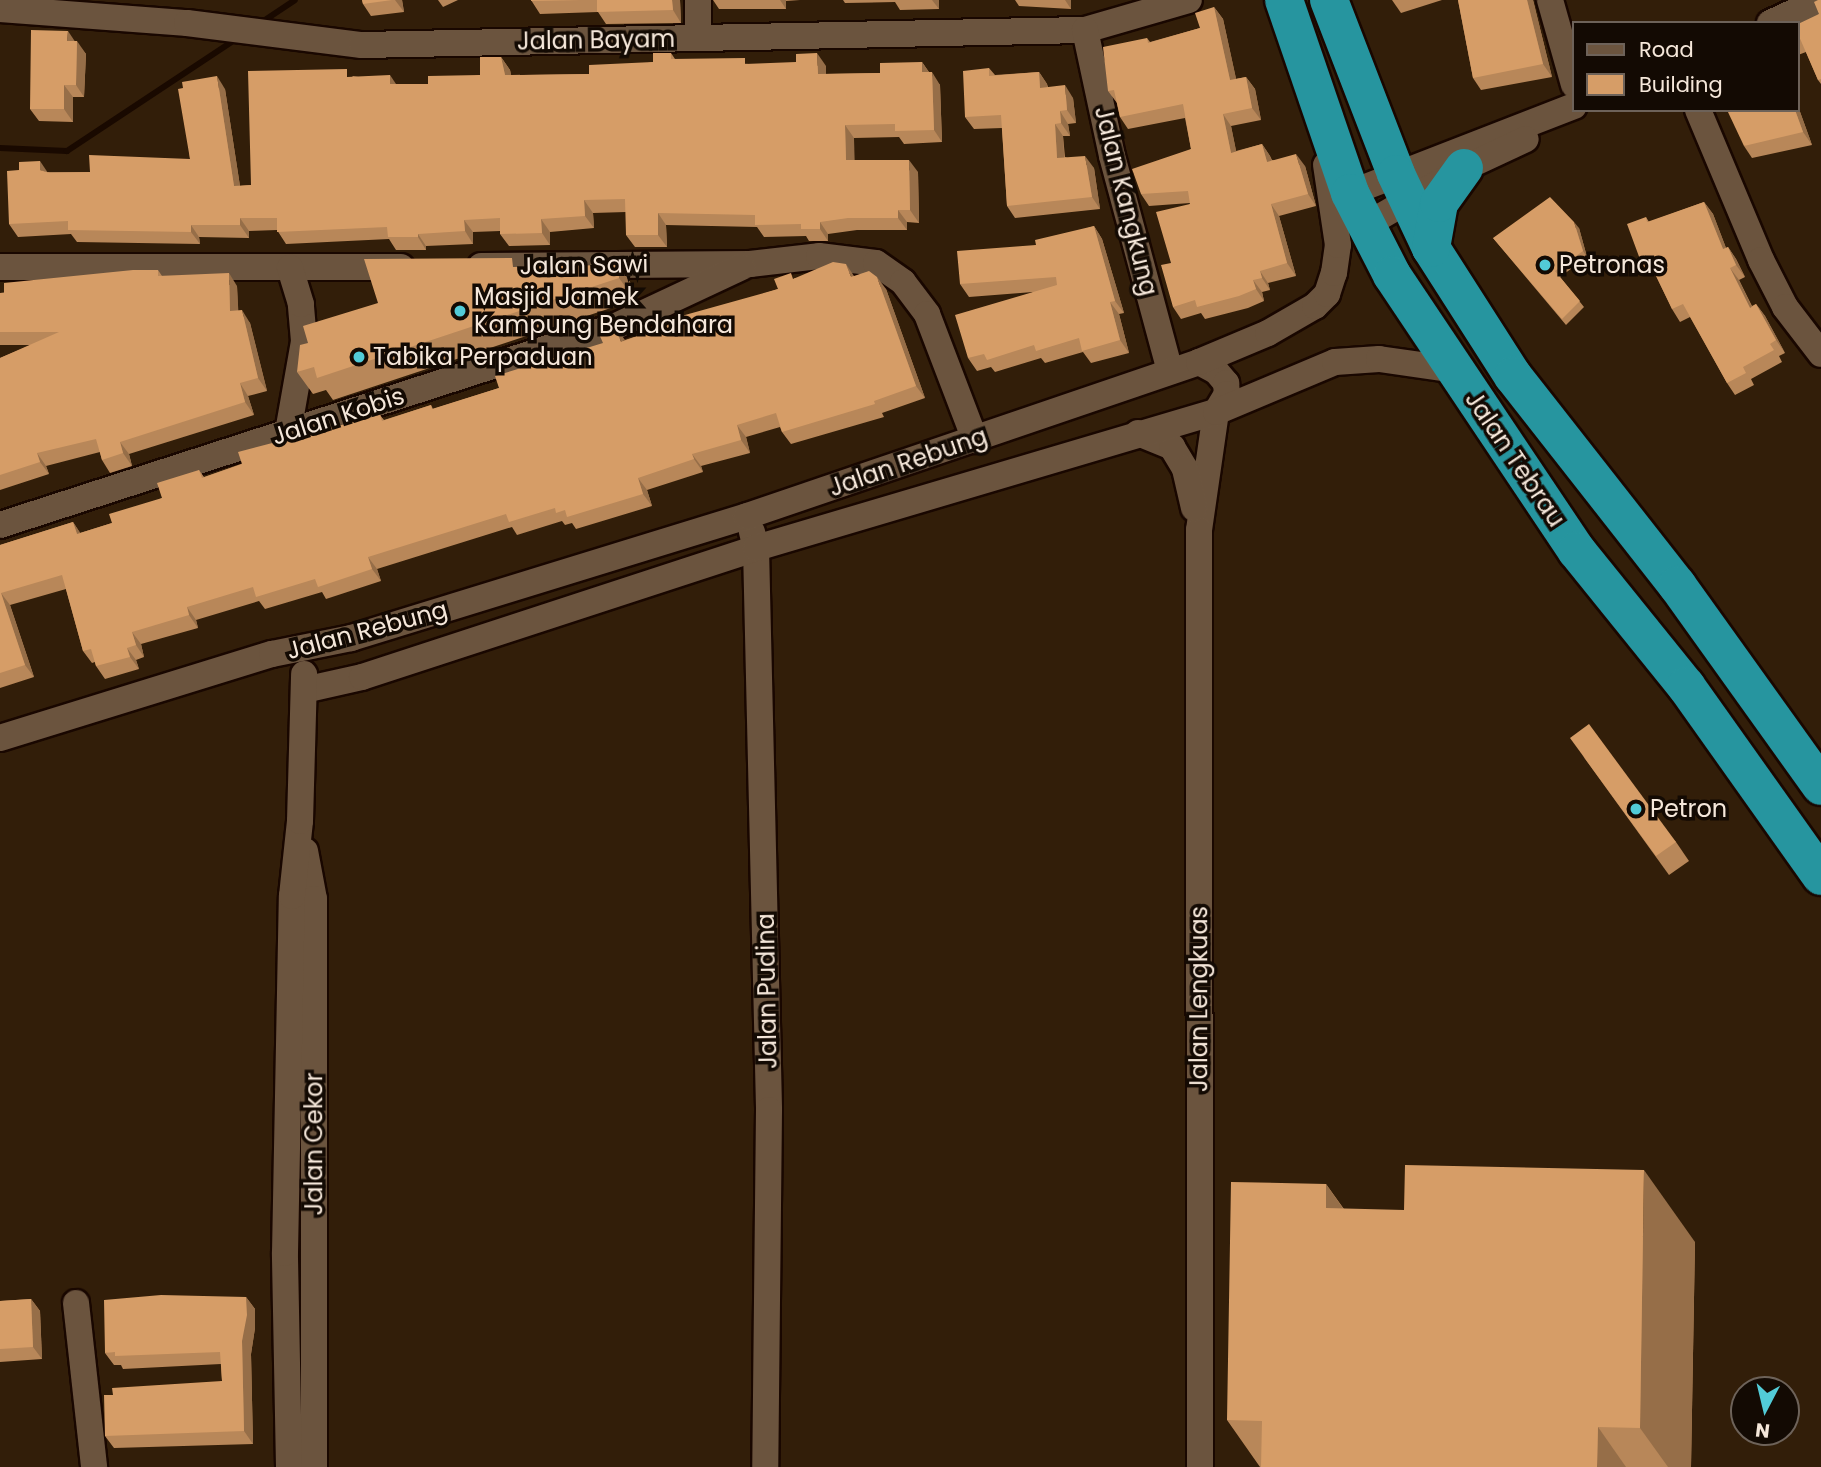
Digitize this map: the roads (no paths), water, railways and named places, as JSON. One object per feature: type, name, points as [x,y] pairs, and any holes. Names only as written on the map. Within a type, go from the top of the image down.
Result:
[{"type":"highway","name":"Jalan Tebrau","points":[[1284,0],[1312,86],[1358,209],[1392,275],[1577,551],[1686,686],[1821,876]]},
{"type":"highway","name":"Jalan Tebrau","points":[[1329,0],[1402,187],[1431,248],[1513,376],[1677,585],[1821,786]]},
{"type":"highway","points":[[1431,248],[1439,203],[1464,168]]},
{"type":"highway","points":[[1538,494],[1537,472],[1548,459],[1570,460],[1581,466]]},
{"type":"street","points":[[698,0],[698,37]]},
{"type":"street","name":"Jalan Bayam","points":[[0,9],[191,16],[362,45],[1085,30],[1189,0]]},
{"type":"street","points":[[1550,0],[1573,81]]},
{"type":"street","points":[[1774,21],[1820,0]]},
{"type":"street","name":"Jalan Kangkung","points":[[1085,30],[1112,156],[1170,371]]},
{"type":"street","name":"Jalan Rebung","points":[[0,737],[272,654],[304,651],[747,516],[1199,362],[1283,326],[1327,294],[1338,246],[1312,86]]},
{"type":"street","points":[[1358,209],[1573,107]]},
{"type":"street","points":[[1358,209],[1402,187],[1464,168],[1547,129],[1573,108]]},
{"type":"street","points":[[1699,112],[1761,260],[1785,307],[1821,354]]},
{"type":"street","name":"Jalan Sawi","points":[[457,266],[750,264],[818,256],[876,264],[890,272],[927,314],[975,440]]},
{"type":"street","name":"Jalan Kobis","points":[[0,524],[616,326],[750,264]]},
{"type":"street","points":[[0,267],[429,267]]},
{"type":"street","points":[[288,432],[304,341],[301,304],[289,268]]},
{"type":"street","name":"Jalan Rebung","points":[[272,654],[304,690],[362,677],[756,548],[1216,412],[1298,374],[1356,358],[1455,370]]},
{"type":"street","name":"Jalan Lengkuas","points":[[1199,362],[1226,383],[1227,394],[1216,412],[1199,530],[1200,1467]]},
{"type":"street","name":"Jalan Lengkuas","points":[[1138,433],[1172,447],[1185,469],[1199,530]]},
{"type":"street","name":"Jalan Pudina","points":[[747,516],[756,548],[769,1110],[765,1467]]},
{"type":"street","name":"Jalan Cekor","points":[[289,1467],[285,1253],[292,896],[300,821],[304,651]]},
{"type":"street","name":"Jalan Cekor","points":[[300,821],[314,899],[314,1467]]},
{"type":"street","points":[[76,1303],[94,1467]]},
{"type":"waterway","points":[[259,24],[295,0]]},
{"type":"waterway","points":[[0,148],[67,151],[238,38]]},
{"type":"place","name":"Petronas","points":[[1545,265]]},
{"type":"place","name":"Masjid Jamek Kampung Bendahara","points":[[460,311]]},
{"type":"place","name":"Tabika Perpaduan","points":[[359,357]]},
{"type":"place","name":"Petron","points":[[1636,809]]}]
